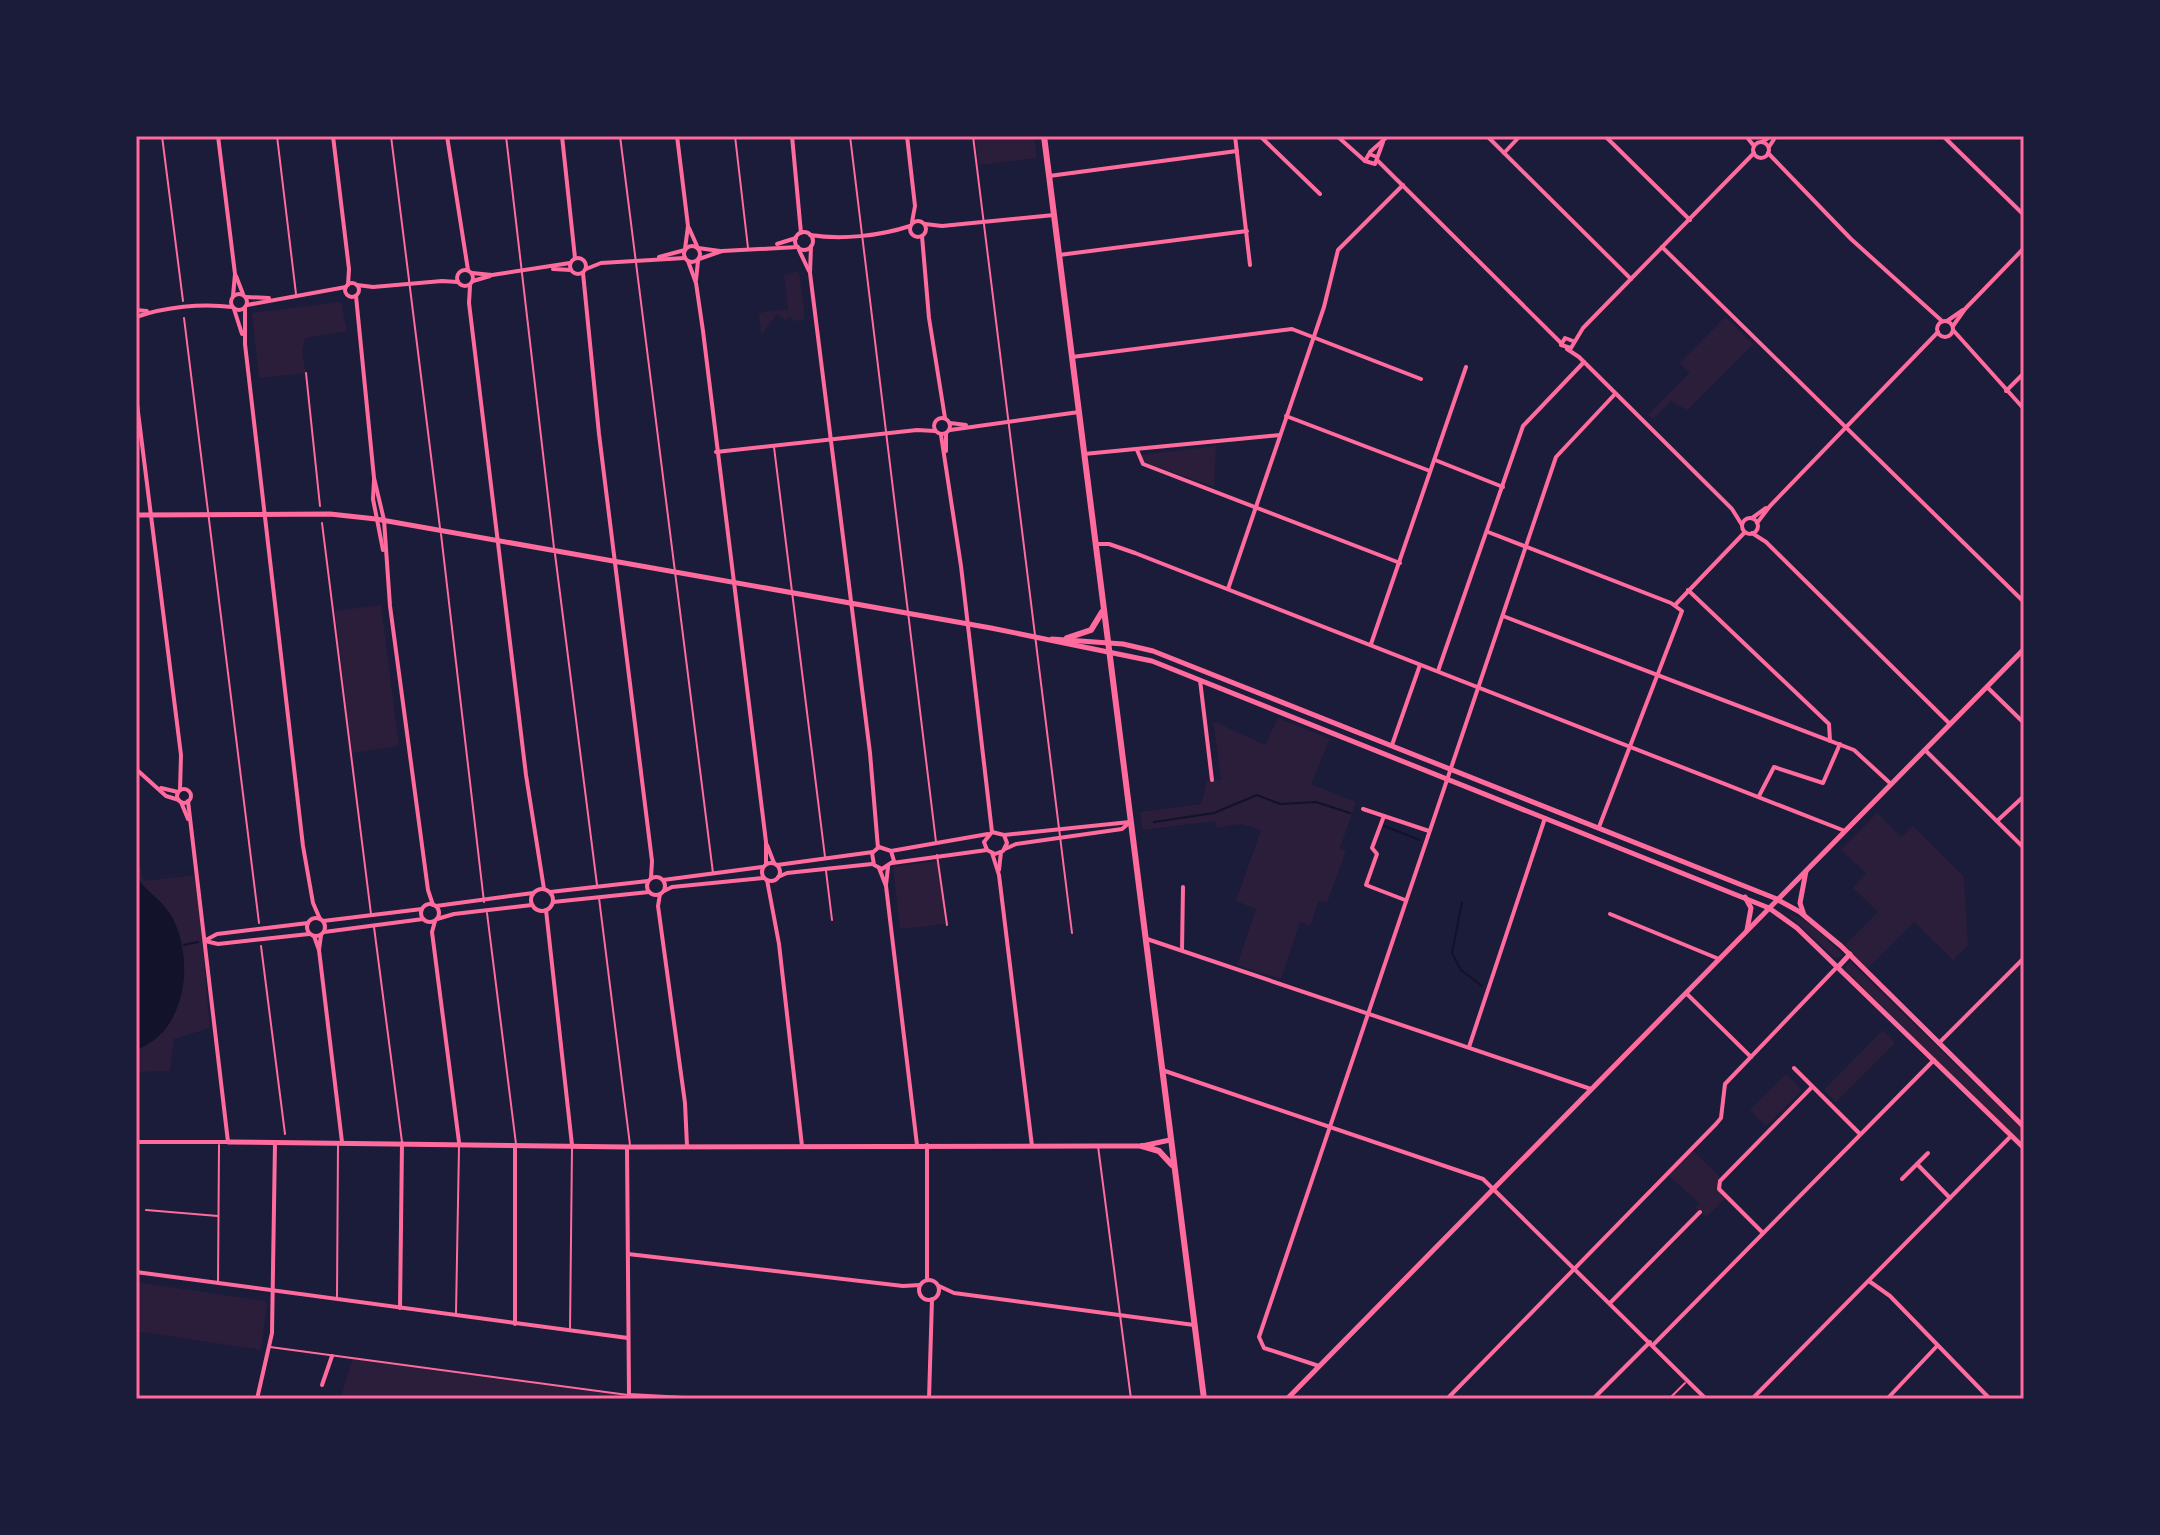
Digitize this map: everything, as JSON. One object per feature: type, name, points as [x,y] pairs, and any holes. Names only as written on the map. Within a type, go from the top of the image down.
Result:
[{"type":"main road","points":[[1044,136],[1204,1399]]},
{"type":"main road","points":[[136,515],[341,515],[384,520],[966,624],[1152,661],[1743,895],[1769,908],[1797,928],[2024,1148]]},
{"type":"main road","points":[[1067,638],[1091,630],[1104,608]]},
{"type":"main road","points":[[1043,639],[1108,642],[1153,651],[1778,900],[1804,915],[1850,954],[2023,1125]]},
{"type":"main road","points":[[1287,1399],[2024,649]]},
{"type":"main road","points":[[1200,680],[1202,670]]},
{"type":"main road","points":[[1388,755],[1392,745]]},
{"type":"main road","points":[[1545,817],[1549,807]]},
{"type":"main road","points":[[1804,915],[1800,903],[1807,870]]},
{"type":"main road","points":[[1743,895],[1751,908],[1747,931]]},
{"type":"main road","points":[[1838,967],[1850,954]]},
{"type":"main road","points":[[228,1142],[459,1142],[629,1147],[1142,1146],[1170,1140]]},
{"type":"main road","points":[[1142,1146],[1159,1151],[1174,1168]]},
{"type":"street","points":[[218,136],[235,274],[233,308],[245,344]]},
{"type":"street","points":[[333,136],[349,269],[348,295],[355,311]]},
{"type":"street","points":[[447,136],[462,252],[460,284],[469,303]]},
{"type":"street","points":[[136,317],[150,312],[214,305],[246,307],[275,299],[331,292],[356,284],[373,287],[442,281],[472,284],[492,275],[570,263],[575,258],[576,244],[562,136]]},
{"type":"street","points":[[677,136],[688,226],[686,260],[696,283]]},
{"type":"street","points":[[792,136],[802,218],[811,246],[810,273],[879,833],[875,850],[876,867],[886,886]]},
{"type":"street","points":[[907,136],[915,206],[911,224],[921,251]]},
{"type":"street","points":[[1235,136],[1250,265]]},
{"type":"street","points":[[1260,136],[1320,194]]},
{"type":"street","points":[[1337,136],[1353,153],[1377,158],[1732,509],[1748,532],[1766,542],[1950,724]]},
{"type":"street","points":[[1367,157],[1388,136]]},
{"type":"street","points":[[1487,136],[1631,279]]},
{"type":"street","points":[[1504,153],[1520,136]]},
{"type":"street","points":[[1605,136],[1690,220]]},
{"type":"street","points":[[1747,136],[1925,308],[1949,336],[1965,347]]},
{"type":"street","points":[[1567,349],[1583,328],[1774,136]]},
{"type":"street","points":[[1943,136],[2024,215]]},
{"type":"street","points":[[1373,165],[1383,142]]},
{"type":"street","points":[[1049,176],[1237,151]]},
{"type":"street","points":[[1367,157],[1373,165],[1389,172]]},
{"type":"street","points":[[1228,589],[1315,335],[1338,250],[1403,185]]},
{"type":"street","points":[[915,206],[923,222],[921,251],[939,401],[950,423],[966,425]]},
{"type":"street","points":[[895,231],[923,222],[942,226],[1054,215]]},
{"type":"street","points":[[688,226],[698,248],[696,283],[766,842],[765,879],[773,899],[802,1146]]},
{"type":"street","points":[[771,246],[806,234],[828,238],[895,231],[913,235],[942,226]]},
{"type":"street","points":[[1059,255],[1247,231]]},
{"type":"street","points":[[796,238],[810,273]]},
{"type":"street","points":[[653,258],[699,259],[722,251],[771,246],[805,250],[828,238]]},
{"type":"street","points":[[576,244],[584,260],[582,289],[652,861],[649,880],[658,906],[685,1103],[687,1146]]},
{"type":"street","points":[[575,258],[601,263],[636,260],[691,246],[722,251]]},
{"type":"street","points":[[1662,247],[2024,602]]},
{"type":"street","points":[[1675,605],[1757,526],[1770,506],[1925,349],[1941,327],[1965,309],[2024,248]]},
{"type":"street","points":[[462,252],[472,284],[469,303],[497,541],[539,872],[544,889]]},
{"type":"street","points":[[570,263],[582,289]]},
{"type":"street","points":[[549,268],[584,271],[601,263]]},
{"type":"street","points":[[349,269],[356,284],[355,311],[376,519],[386,564]]},
{"type":"street","points":[[442,281],[470,271],[492,275]]},
{"type":"street","points":[[235,274],[246,307],[245,344],[303,846],[313,903],[323,934],[319,950]]},
{"type":"street","points":[[331,292],[357,295],[373,287]]},
{"type":"street","points":[[214,305],[232,297],[275,299]]},
{"type":"street","points":[[1949,336],[1965,309]]},
{"type":"street","points":[[136,310],[150,312]]},
{"type":"street","points":[[1941,327],[1953,328]]},
{"type":"street","points":[[1561,343],[1583,328]]},
{"type":"street","points":[[1953,328],[1965,347],[2024,409]]},
{"type":"street","points":[[1072,357],[1296,329],[1421,379]]},
{"type":"street","points":[[1550,330],[1573,342],[1579,357]]},
{"type":"street","points":[[1438,671],[1523,426],[1584,362]]},
{"type":"street","points":[[1371,644],[1466,367]]},
{"type":"street","points":[[2006,391],[2024,373]]},
{"type":"street","points":[[1319,1366],[1264,1348],[1258,1340],[1559,452],[1615,394]]},
{"type":"street","points":[[136,396],[182,775],[180,801],[189,821]]},
{"type":"street","points":[[939,401],[936,421],[943,432],[946,452],[992,816],[992,833],[984,842],[999,875],[1032,1146]]},
{"type":"street","points":[[716,452],[917,430],[943,432],[966,425],[1079,412]]},
{"type":"street","points":[[1286,416],[1431,471]]},
{"type":"street","points":[[917,430],[945,418]]},
{"type":"street","points":[[943,432],[950,423]]},
{"type":"street","points":[[1084,454],[1281,435]]},
{"type":"street","points":[[1137,450],[1141,463],[1400,563]]},
{"type":"street","points":[[1435,460],[1504,488]]},
{"type":"street","points":[[374,478],[384,520],[386,564],[428,890],[435,906],[436,920],[432,932]]},
{"type":"street","points":[[1742,525],[1770,506]]},
{"type":"street","points":[[1732,509],[1750,518],[1766,542]]},
{"type":"street","points":[[1488,532],[1675,605],[1682,611],[1599,827]]},
{"type":"street","points":[[1094,544],[1109,544],[1228,589],[1845,831]]},
{"type":"street","points":[[1688,590],[1829,724],[1832,731],[1830,741]]},
{"type":"street","points":[[1503,616],[1840,744],[1858,752],[1891,784]]},
{"type":"street","points":[[1392,745],[1420,664]]},
{"type":"street","points":[[1200,680],[1212,780]]},
{"type":"street","points":[[1987,687],[2024,723]]},
{"type":"street","points":[[1759,796],[1774,767],[1823,783],[1840,744]]},
{"type":"street","points":[[1925,750],[2024,848]]},
{"type":"street","points":[[136,769],[169,798],[188,801]]},
{"type":"street","points":[[136,1142],[228,1142],[189,821],[188,801],[191,794],[159,787]]},
{"type":"street","points":[[1997,821],[2024,796]]},
{"type":"street","points":[[1363,809],[1429,831]]},
{"type":"street","points":[[1384,816],[1372,848],[1377,854],[1366,885],[1405,900]]},
{"type":"street","points":[[1469,1047],[1545,817]]},
{"type":"street","points":[[204,941],[217,934],[484,902],[544,889],[550,892],[825,860],[992,833],[1004,835],[1130,822]]},
{"type":"street","points":[[539,911],[546,910],[553,902],[656,893],[672,887],[777,878],[787,873],[876,867],[937,855],[990,852],[1016,844],[1122,829],[1130,822]]},
{"type":"street","points":[[879,833],[888,849],[890,865],[886,886],[917,1145]]},
{"type":"street","points":[[999,875],[1004,835]]},
{"type":"street","points":[[766,842],[776,864],[773,899]]},
{"type":"street","points":[[652,861],[661,878],[656,893]]},
{"type":"street","points":[[532,905],[539,872]]},
{"type":"street","points":[[1182,950],[1183,887]]},
{"type":"street","points":[[428,890],[423,907],[425,921],[432,932],[459,1142]]},
{"type":"street","points":[[550,892],[553,902]]},
{"type":"street","points":[[313,903],[310,921],[319,950],[340,1142]]},
{"type":"street","points":[[204,941],[218,944],[323,934],[532,905],[547,926]]},
{"type":"street","points":[[546,910],[572,1145]]},
{"type":"street","points":[[1610,914],[1719,959]]},
{"type":"street","points":[[1144,938],[1591,1089]]},
{"type":"street","points":[[1939,1043],[2024,958]]},
{"type":"street","points":[[1447,1399],[1719,1121],[1725,1084],[1838,967]]},
{"type":"street","points":[[1686,993],[1751,1057]]},
{"type":"street","points":[[1593,1399],[1934,1060]]},
{"type":"street","points":[[1794,1068],[1860,1134]]},
{"type":"street","points":[[1162,1070],[1474,1175],[1493,1188],[1706,1399]]},
{"type":"street","points":[[1763,1233],[1719,1189],[1720,1181],[1812,1087]]},
{"type":"street","points":[[1752,1399],[2011,1136]]},
{"type":"street","points":[[257,1399],[269,1347],[274,1292],[275,1141]]},
{"type":"street","points":[[400,1308],[402,1142]]},
{"type":"street","points":[[515,1324],[516,1144]]},
{"type":"street","points":[[927,1145],[930,1280]]},
{"type":"street","points":[[629,1147],[629,1395],[703,1399]]},
{"type":"street","points":[[1902,1179],[1928,1153]]},
{"type":"street","points":[[1917,1164],[1950,1198]]},
{"type":"street","points":[[1610,1303],[1700,1212]]},
{"type":"street","points":[[628,1254],[903,1286],[920,1285],[930,1280]]},
{"type":"street","points":[[136,1272],[628,1338]]},
{"type":"street","points":[[930,1280],[954,1293],[1194,1325]]},
{"type":"street","points":[[1869,1281],[1890,1296],[1990,1399]]},
{"type":"street","points":[[919,1292],[920,1285]]},
{"type":"street","points":[[903,1286],[919,1292],[925,1299],[929,1316],[929,1399]]},
{"type":"street","points":[[929,1316],[939,1286]]},
{"type":"street","points":[[925,1299],[954,1293]]},
{"type":"street","points":[[1887,1399],[1937,1346]]},
{"type":"street","points":[[322,1385],[332,1356]]},
{"type":"lane","points":[[162,136],[183,301]]},
{"type":"lane","points":[[277,136],[296,296]]},
{"type":"lane","points":[[391,136],[484,902]]},
{"type":"lane","points":[[506,136],[554,552],[597,886]]},
{"type":"lane","points":[[620,136],[713,873]]},
{"type":"lane","points":[[735,136],[748,248]]},
{"type":"lane","points":[[850,136],[936,843]]},
{"type":"lane","points":[[973,136],[1072,933]]},
{"type":"lane","points":[[184,318],[259,923]]},
{"type":"lane","points":[[306,373],[320,506]]},
{"type":"lane","points":[[774,446],[825,860]]},
{"type":"lane","points":[[322,523],[371,915]]},
{"type":"lane","points":[[937,855],[947,925]]},
{"type":"lane","points":[[826,870],[832,920]]},
{"type":"lane","points":[[599,897],[629,1147]]},
{"type":"lane","points":[[487,912],[516,1144]]},
{"type":"lane","points":[[374,926],[402,1142]]},
{"type":"lane","points":[[261,946],[285,1134]]},
{"type":"lane","points":[[218,1284],[219,1142]]},
{"type":"lane","points":[[337,1300],[340,1142]]},
{"type":"lane","points":[[456,1316],[459,1142]]},
{"type":"lane","points":[[570,1331],[572,1145]]},
{"type":"lane","points":[[1098,1146],[1123,1316],[1131,1399]]},
{"type":"lane","points":[[146,1210],[219,1216]]},
{"type":"lane","points":[[269,1347],[629,1395]]},
{"type":"lane","points":[[1669,1399],[1688,1380]]},
{"type":"shaded area","points":[[975,136],[1034,136],[1037,158],[979,165]]},
{"type":"shaded area","points":[[799,271],[805,320],[795,321],[789,316],[786,321],[777,314],[761,335],[759,313],[788,309],[784,275]]},
{"type":"shaded area","points":[[341,302],[347,331],[305,338],[302,353],[306,373],[259,378],[252,313]]},
{"type":"shaded area","points":[[1725,317],[1753,344],[1687,410],[1671,401],[1653,419],[1648,415],[1690,373],[1680,363]]},
{"type":"shaded area","points":[[1216,446],[1214,487],[1144,462],[1141,455]]},
{"type":"shaded area","points":[[381,605],[399,746],[352,753],[335,611]]},
{"type":"shaded area","points":[[1278,718],[1330,739],[1311,784],[1356,802],[1340,848],[1346,851],[1327,903],[1319,901],[1310,926],[1300,922],[1281,979],[1237,965],[1256,909],[1236,901],[1261,830],[1241,824],[1216,828],[1215,821],[1143,830],[1140,812],[1201,804],[1207,781],[1221,779],[1213,721],[1265,745]]},
{"type":"shaded area","points":[[1877,813],[1901,837],[1913,826],[1964,877],[1968,945],[1953,960],[1914,922],[1866,970],[1843,947],[1878,912],[1853,888],[1866,873],[1841,850]]},
{"type":"shaded area","points":[[136,851],[144,881],[196,875],[210,1028],[174,1039],[170,1071],[136,1072]]},
{"type":"shaded area","points":[[938,861],[945,924],[900,929],[893,867]]},
{"type":"shaded area","points":[[136,876],[172,917],[179,934],[184,973],[182,993],[166,1028],[153,1041],[136,1050]]},
{"type":"shaded area","points":[[1787,913],[1810,923],[1843,955],[1836,959]]},
{"type":"shaded area","points":[[1850,962],[2024,1131],[2024,1145],[1846,971],[1845,967]]},
{"type":"shaded area","points":[[1883,1030],[1895,1043],[1836,1102],[1824,1090]]},
{"type":"shaded area","points":[[1786,1074],[1802,1090],[1766,1126],[1750,1110]]},
{"type":"shaded area","points":[[1691,1149],[1721,1178],[1719,1187],[1727,1197],[1706,1217],[1695,1207],[1699,1203],[1667,1174]]},
{"type":"shaded area","points":[[136,1282],[264,1301],[267,1304],[261,1350],[136,1331]]},
{"type":"shaded area","points":[[353,1358],[620,1394],[619,1399],[340,1399]]},
{"type":"waterway","points":[[1154,822],[1214,813],[1257,795],[1280,804],[1316,802],[1350,813]]},
{"type":"waterway","points":[[1384,826],[1420,840]]},
{"type":"waterway","points":[[1462,902],[1452,953],[1461,970],[1482,986]]},
{"type":"waterway","points":[[184,945],[198,942]]}]
